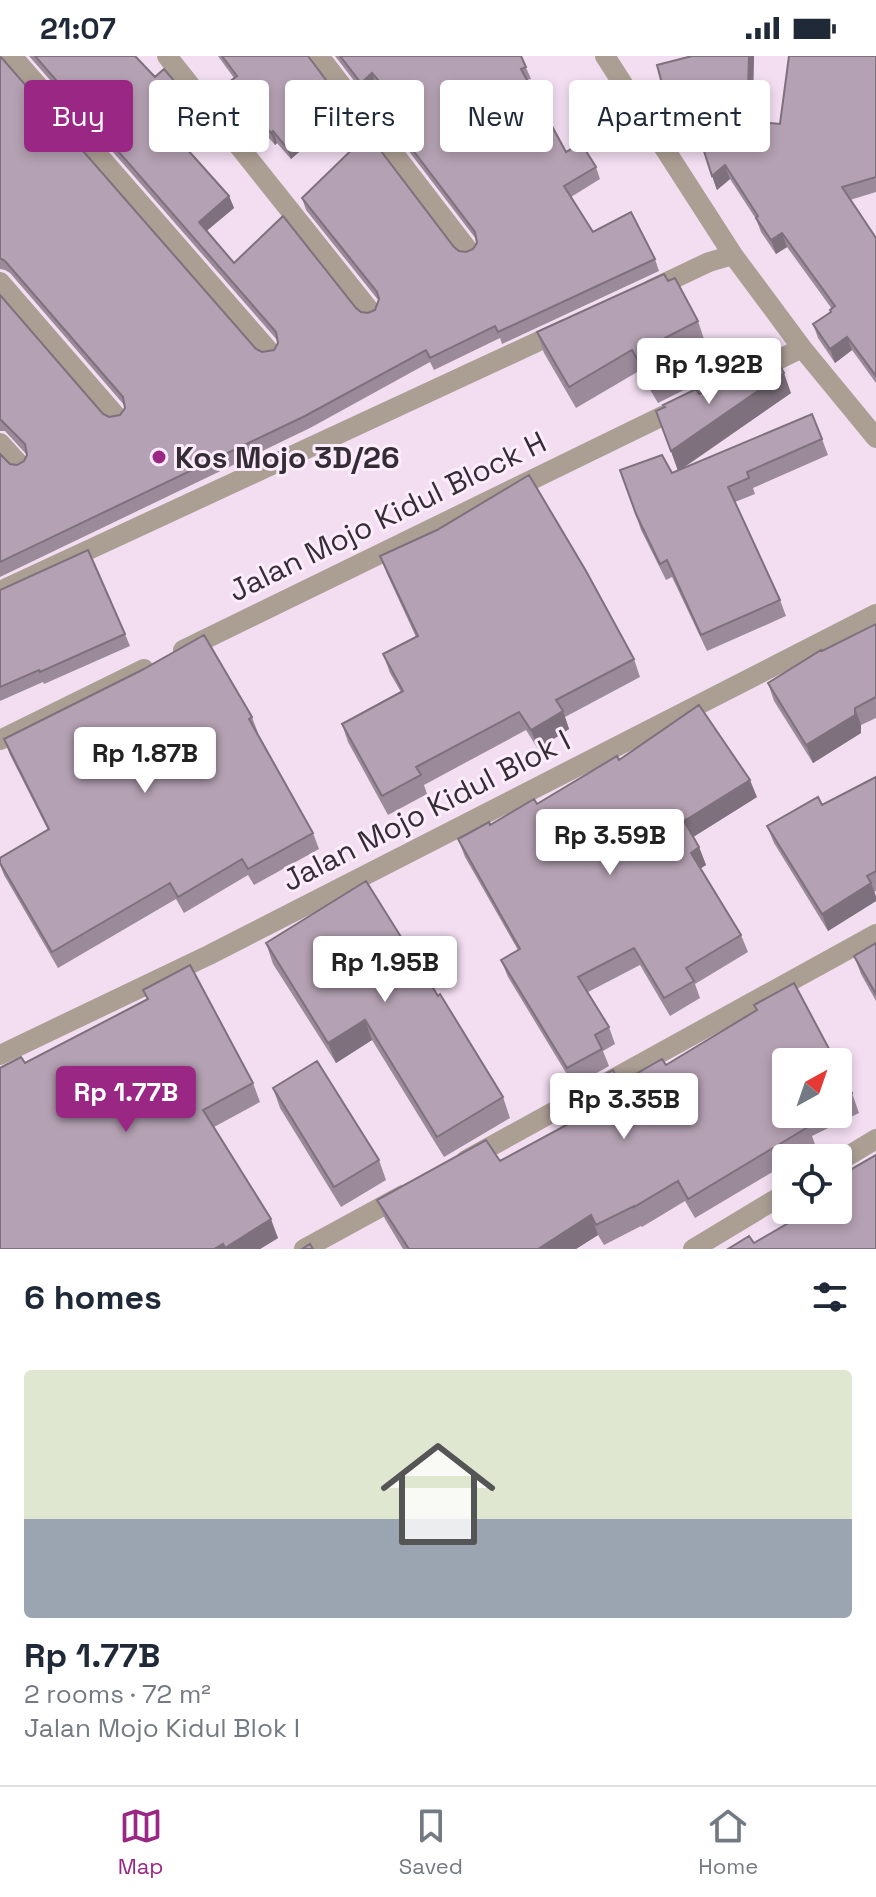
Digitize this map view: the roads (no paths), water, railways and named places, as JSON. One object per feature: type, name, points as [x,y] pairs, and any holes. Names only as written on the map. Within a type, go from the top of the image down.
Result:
[{"type":"street","points":[[12,56],[270,352]]},
{"type":"street","points":[[167,56],[371,312]]},
{"type":"street","points":[[319,56],[469,251]]},
{"type":"street","points":[[605,56],[733,255],[802,348],[876,438]]},
{"type":"street","points":[[637,296],[709,262],[733,255]]},
{"type":"street","points":[[0,282],[117,417]]},
{"type":"street","points":[[0,591],[579,323]]},
{"type":"street","name":"Jalan Mojo Kidul Block H","points":[[0,740],[802,348]]},
{"type":"street","points":[[0,443],[19,464]]},
{"type":"street","name":"Jalan Mojo Kidul Blok I","points":[[0,1055],[209,955],[876,614]]},
{"type":"street","points":[[443,1172],[876,934]]},
{"type":"street","points":[[852,1154],[876,1139]]},
{"type":"street","points":[[304,1249],[415,1188]]},
{"type":"street","points":[[693,1249],[772,1201]]},
{"type":"place","name":"Kos Mojo 3D/26","points":[[159,457]]}]
